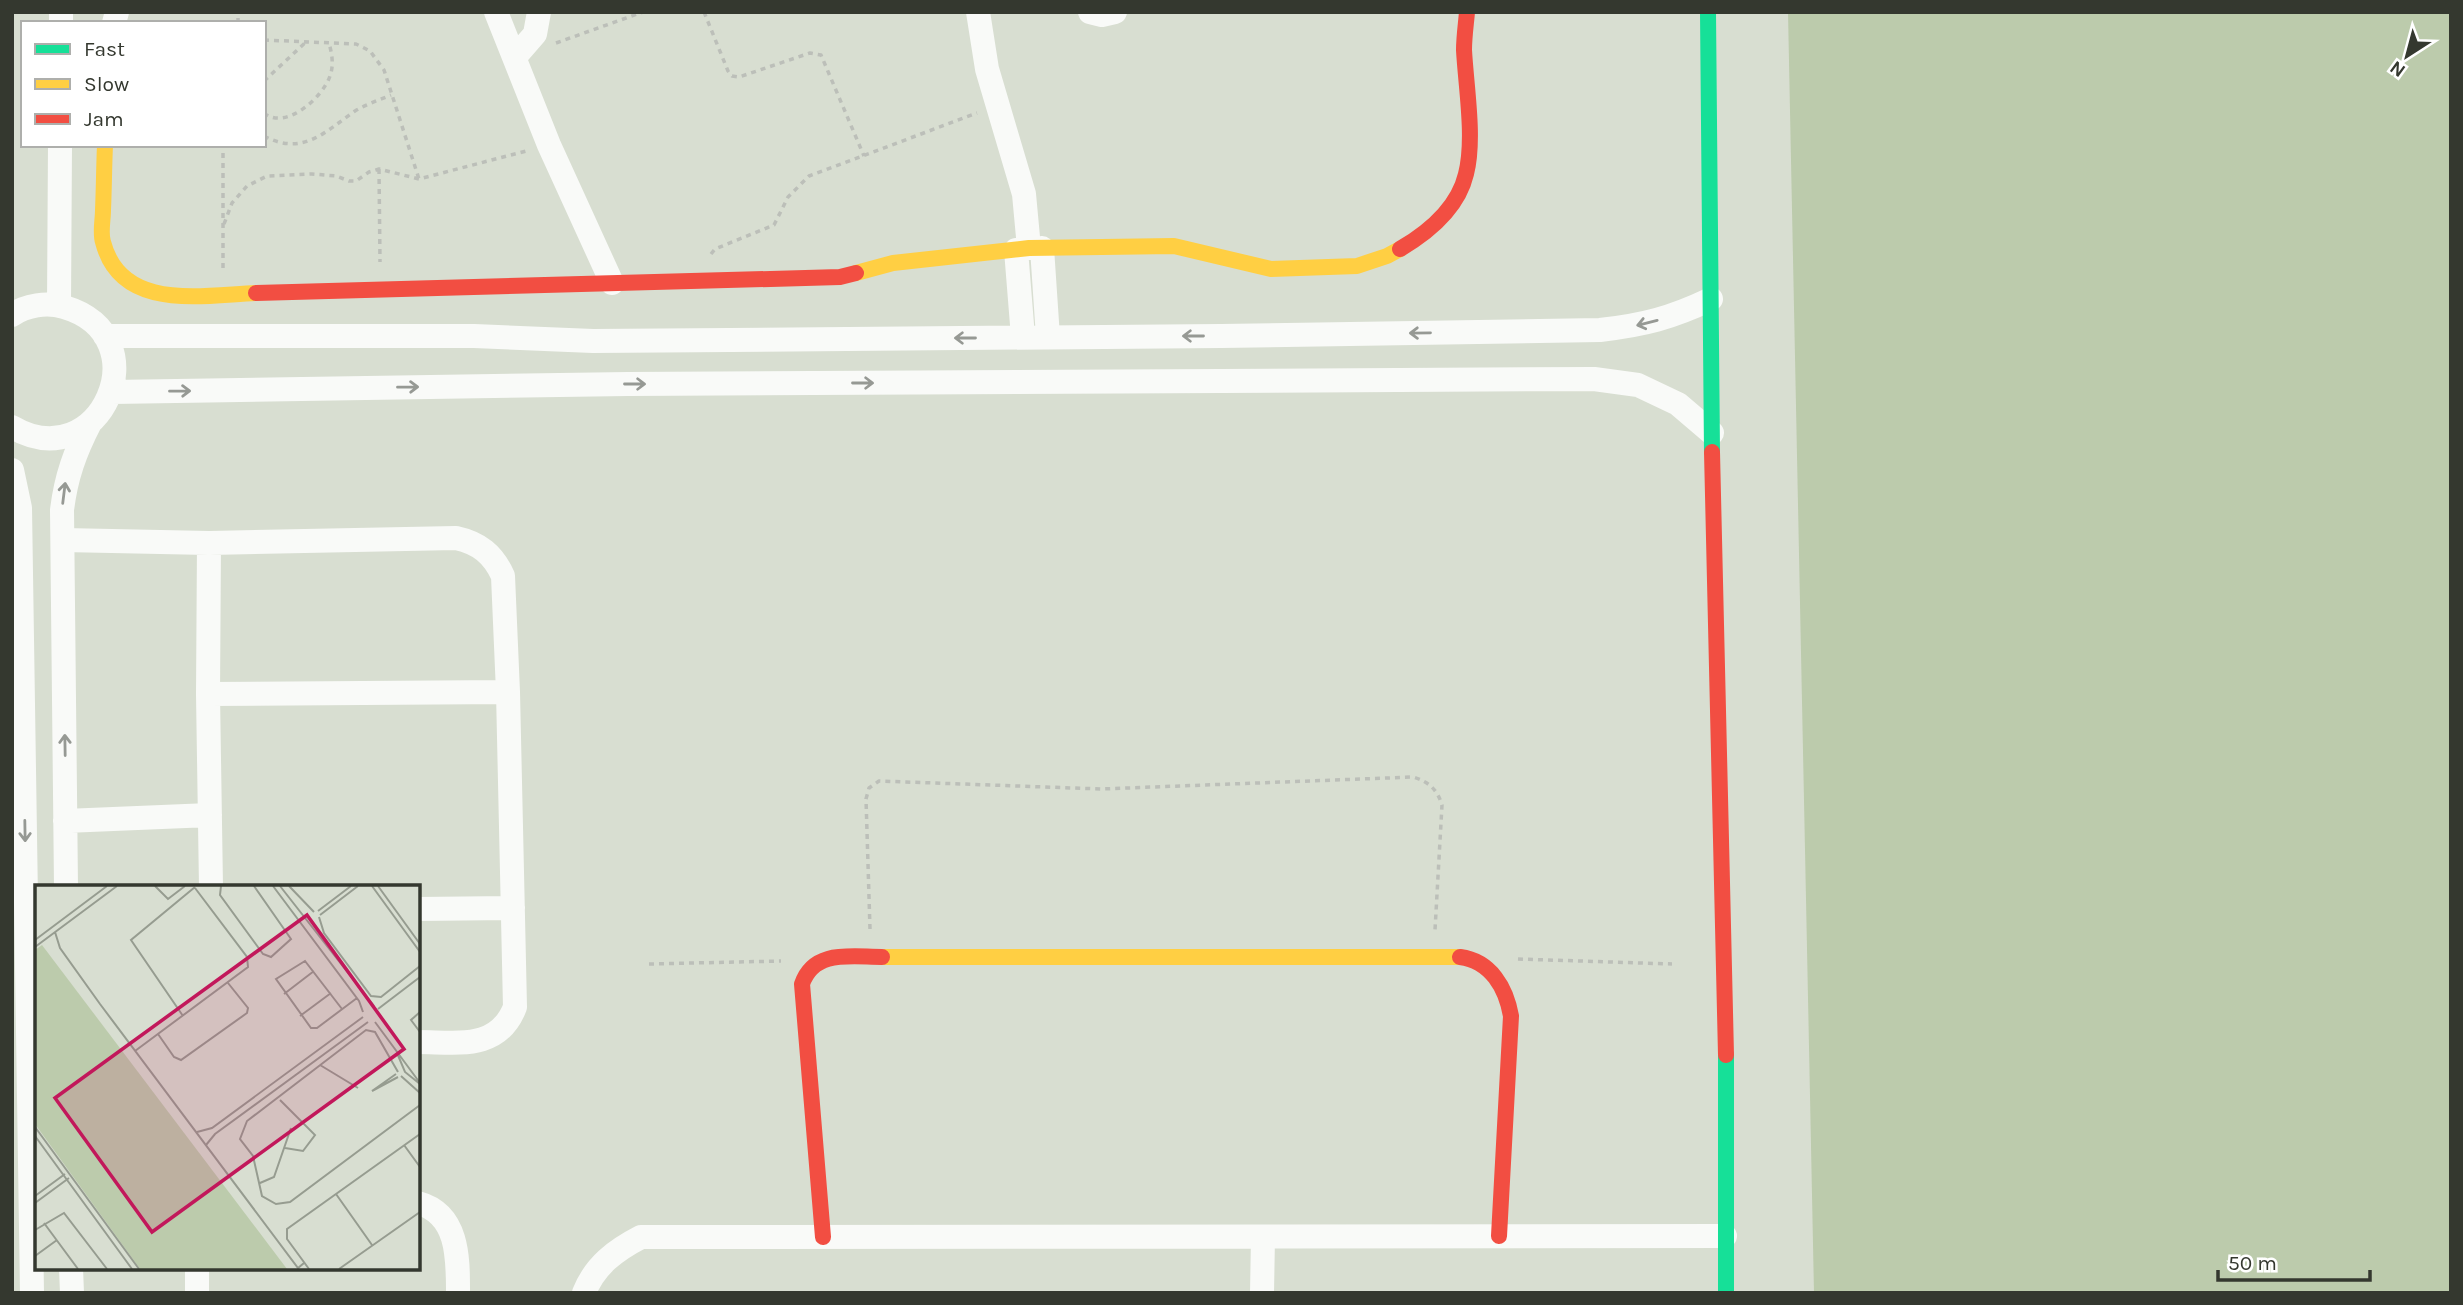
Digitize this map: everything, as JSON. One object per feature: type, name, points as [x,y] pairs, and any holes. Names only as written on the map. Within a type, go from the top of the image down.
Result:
[{"type":"street","points":[[496,12],[549,145],[612,283]]},
{"type":"street","points":[[515,57],[535,34],[538,12]]},
{"type":"street","points":[[978,12],[997,106],[1024,194],[1029,249],[1048,337]]},
{"type":"street","points":[[1090,12],[1102,15],[1115,12]]},
{"type":"street","points":[[105,147],[102,240],[106,253],[128,283],[150,294],[163,296],[840,277],[894,263],[1029,249],[1174,246],[1271,269],[1357,266],[1401,249],[1441,218],[1458,195],[1467,172],[1469,131],[1464,46],[1467,12]]},
{"type":"street","points":[[1708,12],[1712,433],[1726,988],[1726,1293]]},
{"type":"street","points":[[59,305],[60,147]]},
{"type":"street","points":[[1023,337],[1029,249]]},
{"type":"street","points":[[105,336],[474,337],[593,341],[1600,330],[1639,326],[1676,315],[1711,299]]},
{"type":"street","points":[[12,315],[31,306],[59,305],[77,311],[93,321],[105,336],[114,363],[112,392],[103,409],[90,423],[76,450],[66,479],[62,510],[66,885]]},
{"type":"street","points":[[112,392],[628,384],[1594,379],[1638,385],[1678,404],[1712,433]]},
{"type":"street","points":[[12,427],[40,438],[75,432],[90,423]]},
{"type":"street","points":[[12,470],[19,508],[32,1293]]},
{"type":"street","points":[[63,540],[209,543],[456,538],[471,541],[485,550],[496,562],[503,576],[508,692],[515,1007],[502,1030],[491,1038],[477,1041],[420,1042]]},
{"type":"street","points":[[209,543],[211,885]]},
{"type":"street","points":[[208,694],[508,692]]},
{"type":"street","points":[[65,821],[210,816]]},
{"type":"street","points":[[420,909],[513,908]]},
{"type":"street","points":[[823,1237],[802,984],[810,967],[827,957],[1433,957],[1466,958],[1477,962],[1487,968],[1501,984],[1510,1004],[1511,1016],[1499,1236]]},
{"type":"street","points":[[12,1142],[29,1116]]},
{"type":"street","points":[[420,1204],[444,1219],[455,1239],[458,1293]]},
{"type":"street","points":[[584,1293],[599,1267],[618,1249],[641,1237],[1725,1236]]},
{"type":"street","points":[[1262,1293],[1263,1237]]},
{"type":"street","points":[[71,1270],[72,1293]]},
{"type":"street","points":[[197,1270],[197,1293]]},
{"type":"path","points":[[551,44],[643,12]]},
{"type":"path","points":[[704,12],[732,76],[739,78],[810,53],[821,55],[864,156]]},
{"type":"path","points":[[266,40],[356,44],[370,51],[380,62],[419,179]]},
{"type":"path","points":[[266,79],[306,42]]},
{"type":"path","points":[[266,115],[269,117],[287,116],[302,110],[318,97],[332,74],[333,57],[329,43]]},
{"type":"path","points":[[266,137],[290,143],[310,141],[330,131],[366,105],[392,95]]},
{"type":"path","points":[[713,282],[707,262],[715,249],[774,225],[788,197],[809,176],[997,106]]},
{"type":"path","points":[[224,224],[232,203],[247,186],[267,176],[312,174],[356,181],[379,169],[419,179],[549,145]]},
{"type":"path","points":[[222,295],[223,147]]},
{"type":"path","points":[[379,169],[381,290]]},
{"type":"path","points":[[871,957],[866,799],[869,788],[879,781],[1101,789],[1413,777],[1432,786],[1442,805],[1433,957]]},
{"type":"path","points":[[1507,959],[1672,964]]},
{"type":"path","points":[[649,964],[818,960]]},
{"type":"green space","points":[[1788,12],[2451,12],[2451,1293],[1814,1293]]},
{"type":"traffic: fast","points":[[1708,12],[1712,452]]},
{"type":"traffic: fast","points":[[1726,1055],[1726,1293]]},
{"type":"traffic: slow","points":[[105,147],[102,238],[113,264],[127,280],[145,289],[166,294],[212,296],[256,293]]},
{"type":"traffic: slow","points":[[856,273],[893,263],[1029,248],[1174,246],[1271,269],[1357,266],[1400,249]]},
{"type":"traffic: slow","points":[[882,957],[1460,957]]},
{"type":"traffic: jam","points":[[1400,249],[1441,218],[1456,198],[1466,174],[1470,145],[1464,50],[1467,12]]},
{"type":"traffic: jam","points":[[256,293],[840,277],[856,273]]},
{"type":"traffic: jam","points":[[1712,452],[1726,1055]]},
{"type":"traffic: jam","points":[[823,1237],[802,984],[815,965],[824,960],[846,956],[882,957]]},
{"type":"traffic: jam","points":[[1460,957],[1480,964],[1495,978],[1501,986],[1511,1016],[1499,1236]]}]
